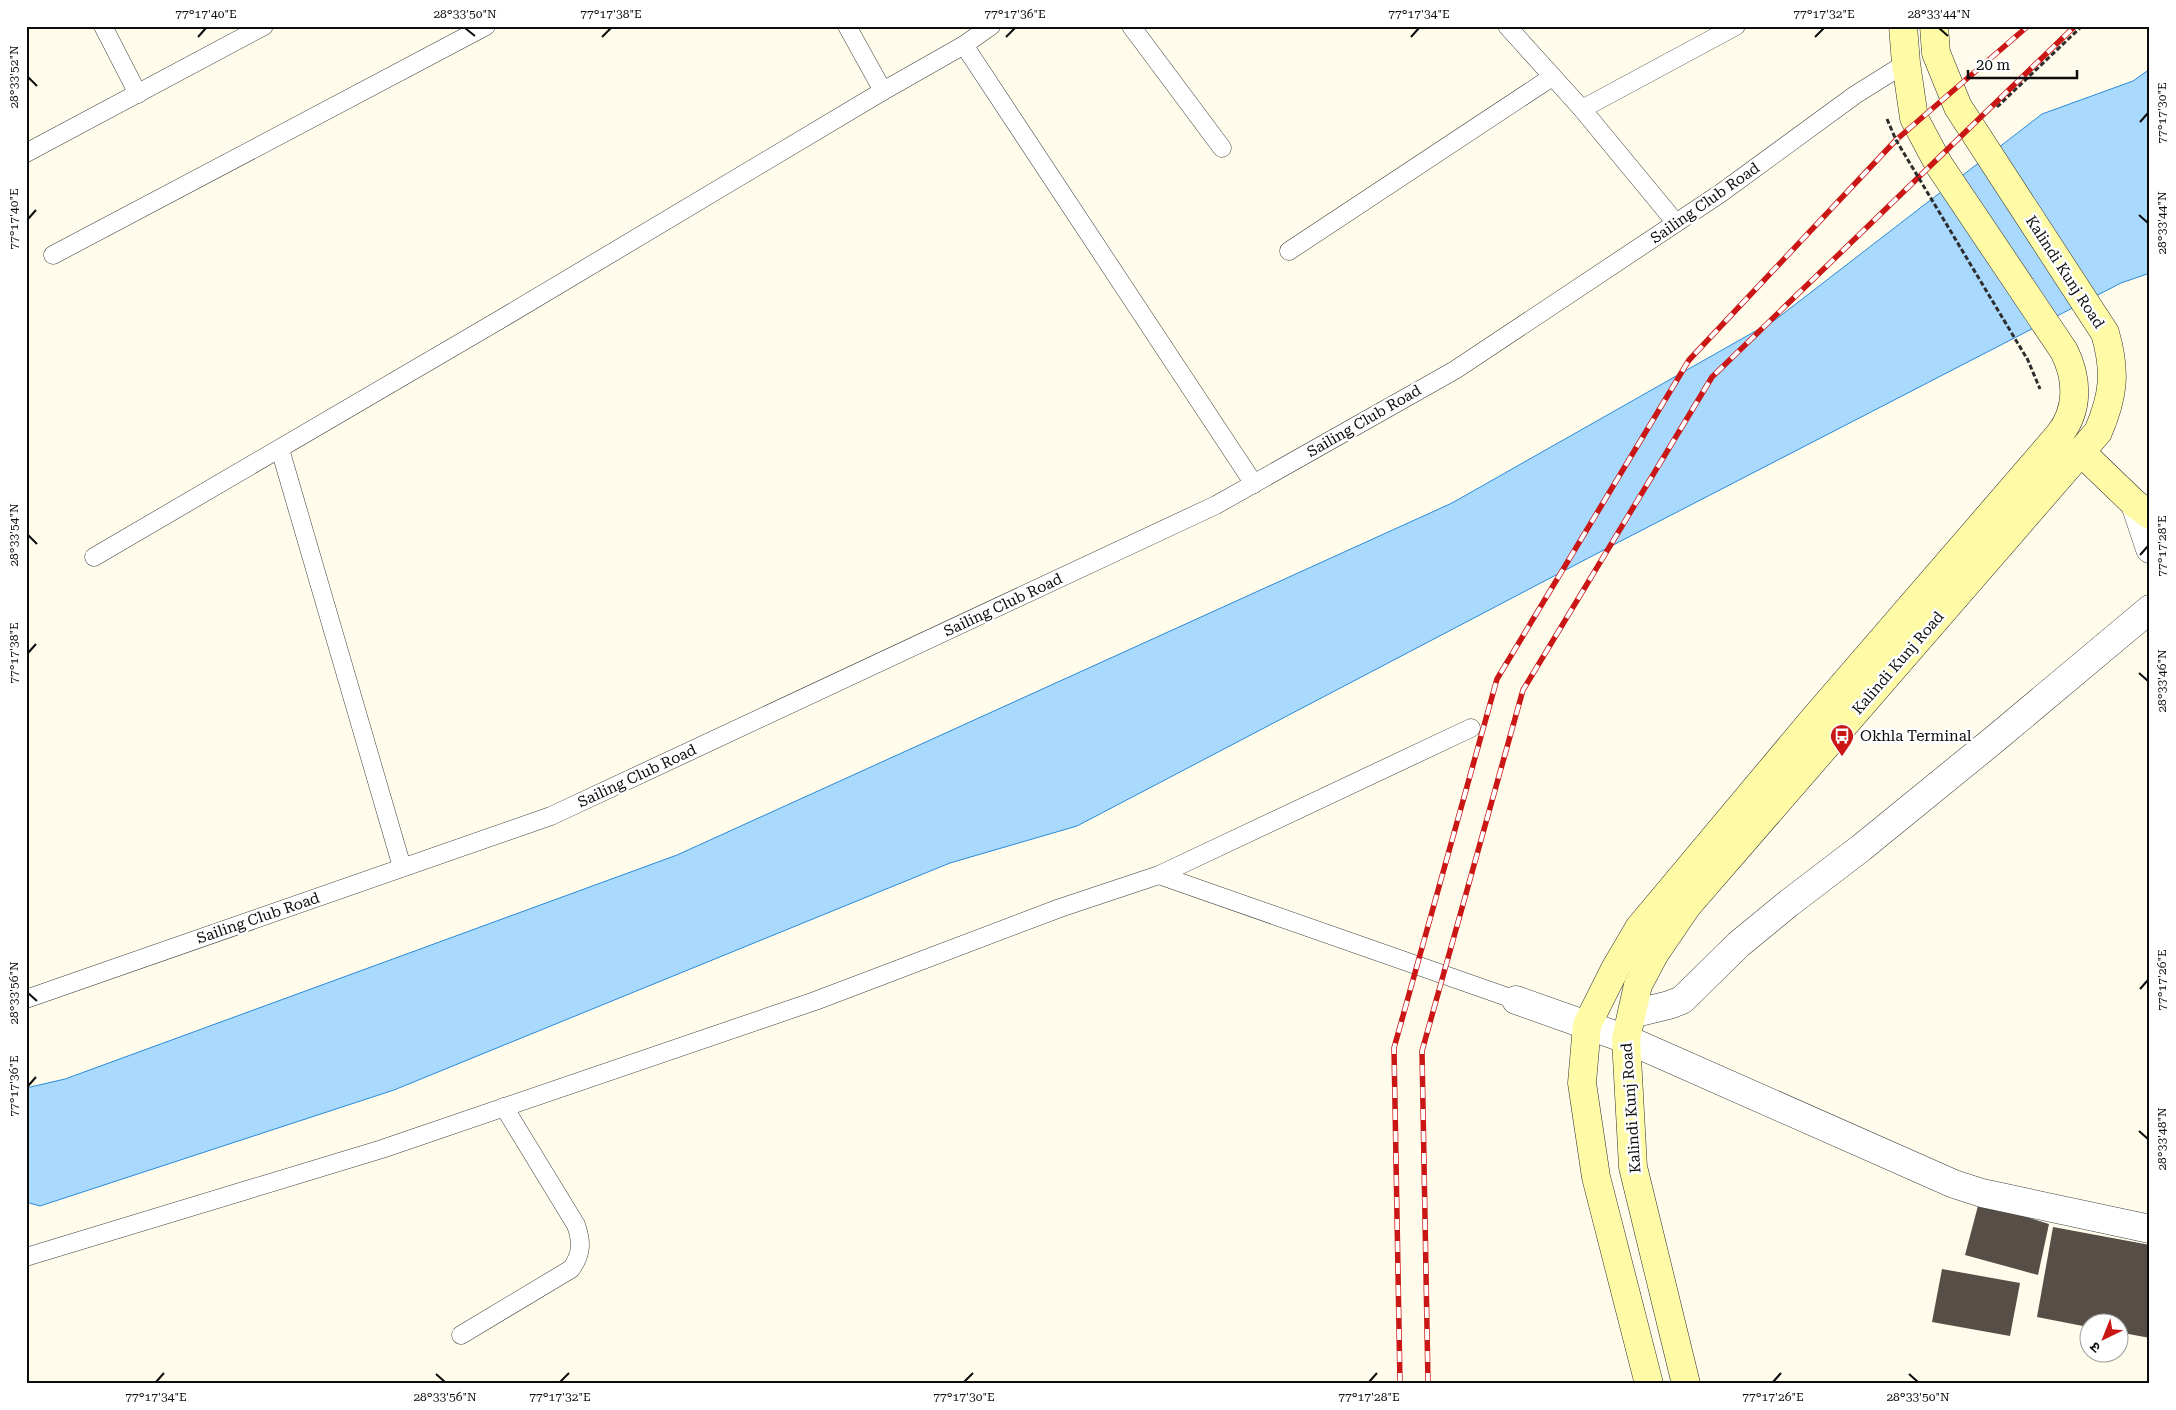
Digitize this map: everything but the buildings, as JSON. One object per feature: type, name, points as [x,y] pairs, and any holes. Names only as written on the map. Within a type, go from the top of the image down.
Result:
[{"type":"main road","name":"Kalindi Kunj Road","points":[[1649,1384],[1596,1177],[1582,1083],[1587,1025],[1615,969],[1639,928],[1820,712],[2064,428],[2070,416],[2075,389],[2070,363],[2064,351],[1939,165],[1914,118],[1903,26]]},
{"type":"main road","name":"Kalindi Kunj Road","points":[[1686,1384],[1633,1167],[1629,1026],[1638,985],[1654,953],[1687,906],[2098,432],[2108,408],[2113,383],[2112,358],[2105,333],[1958,107],[1936,53],[1934,26]]},
{"type":"main road","points":[[2080,451],[2143,510]]},
{"type":"street","points":[[2143,510],[2150,549]]},
{"type":"street","points":[[1629,1026],[1682,1000],[1746,938],[1996,738],[2150,609]]},
{"type":"street","points":[[1516,1000],[1587,1025],[1629,1026],[1954,1184],[1982,1193],[2150,1229]]},
{"type":"lane","points":[[103,26],[138,94]]},
{"type":"lane","points":[[26,153],[264,26]]},
{"type":"lane","points":[[53,255],[486,26]]},
{"type":"lane","points":[[847,26],[882,91]]},
{"type":"lane","points":[[94,557],[280,449],[964,44],[991,26]]},
{"type":"lane","points":[[1131,26],[1222,148]]},
{"type":"lane","points":[[1507,26],[1582,110],[1676,223]]},
{"type":"lane","points":[[1582,110],[1736,26]]},
{"type":"lane","points":[[964,44],[1254,484]]},
{"type":"lane","name":"Sailing Club Road","points":[[26,999],[552,816],[1216,505],[1455,370],[1676,223],[1856,95],[1906,63]]},
{"type":"lane","points":[[1289,252],[1552,77]]},
{"type":"lane","points":[[280,449],[402,867]]},
{"type":"lane","points":[[26,1257],[382,1149],[815,1001],[1060,908],[1158,875],[1471,728]]},
{"type":"lane","points":[[1158,875],[1516,1000]]},
{"type":"lane","points":[[461,1336],[572,1269],[581,1249],[580,1236],[576,1225],[504,1107]]},
{"type":"path","points":[[1978,137],[2082,26]]},
{"type":"path","points":[[1887,120],[1896,140],[2026,357]]},
{"type":"water","points":[[2150,69],[2150,273],[2121,283],[1619,542],[1077,826],[950,863],[394,1090],[40,1206],[26,1202],[26,1088],[65,1079],[677,855],[1452,503],[1775,320],[2042,114],[2133,81]]},
{"type":"railway","points":[[1400,1384],[1394,1048],[1497,679],[1689,360],[1896,140],[2028,26]]},
{"type":"railway","points":[[1428,1384],[1422,1051],[1523,690],[1712,377],[2075,26]]},
{"type":"place","name":"Okhla Terminal","points":[[1842,757]]}]
